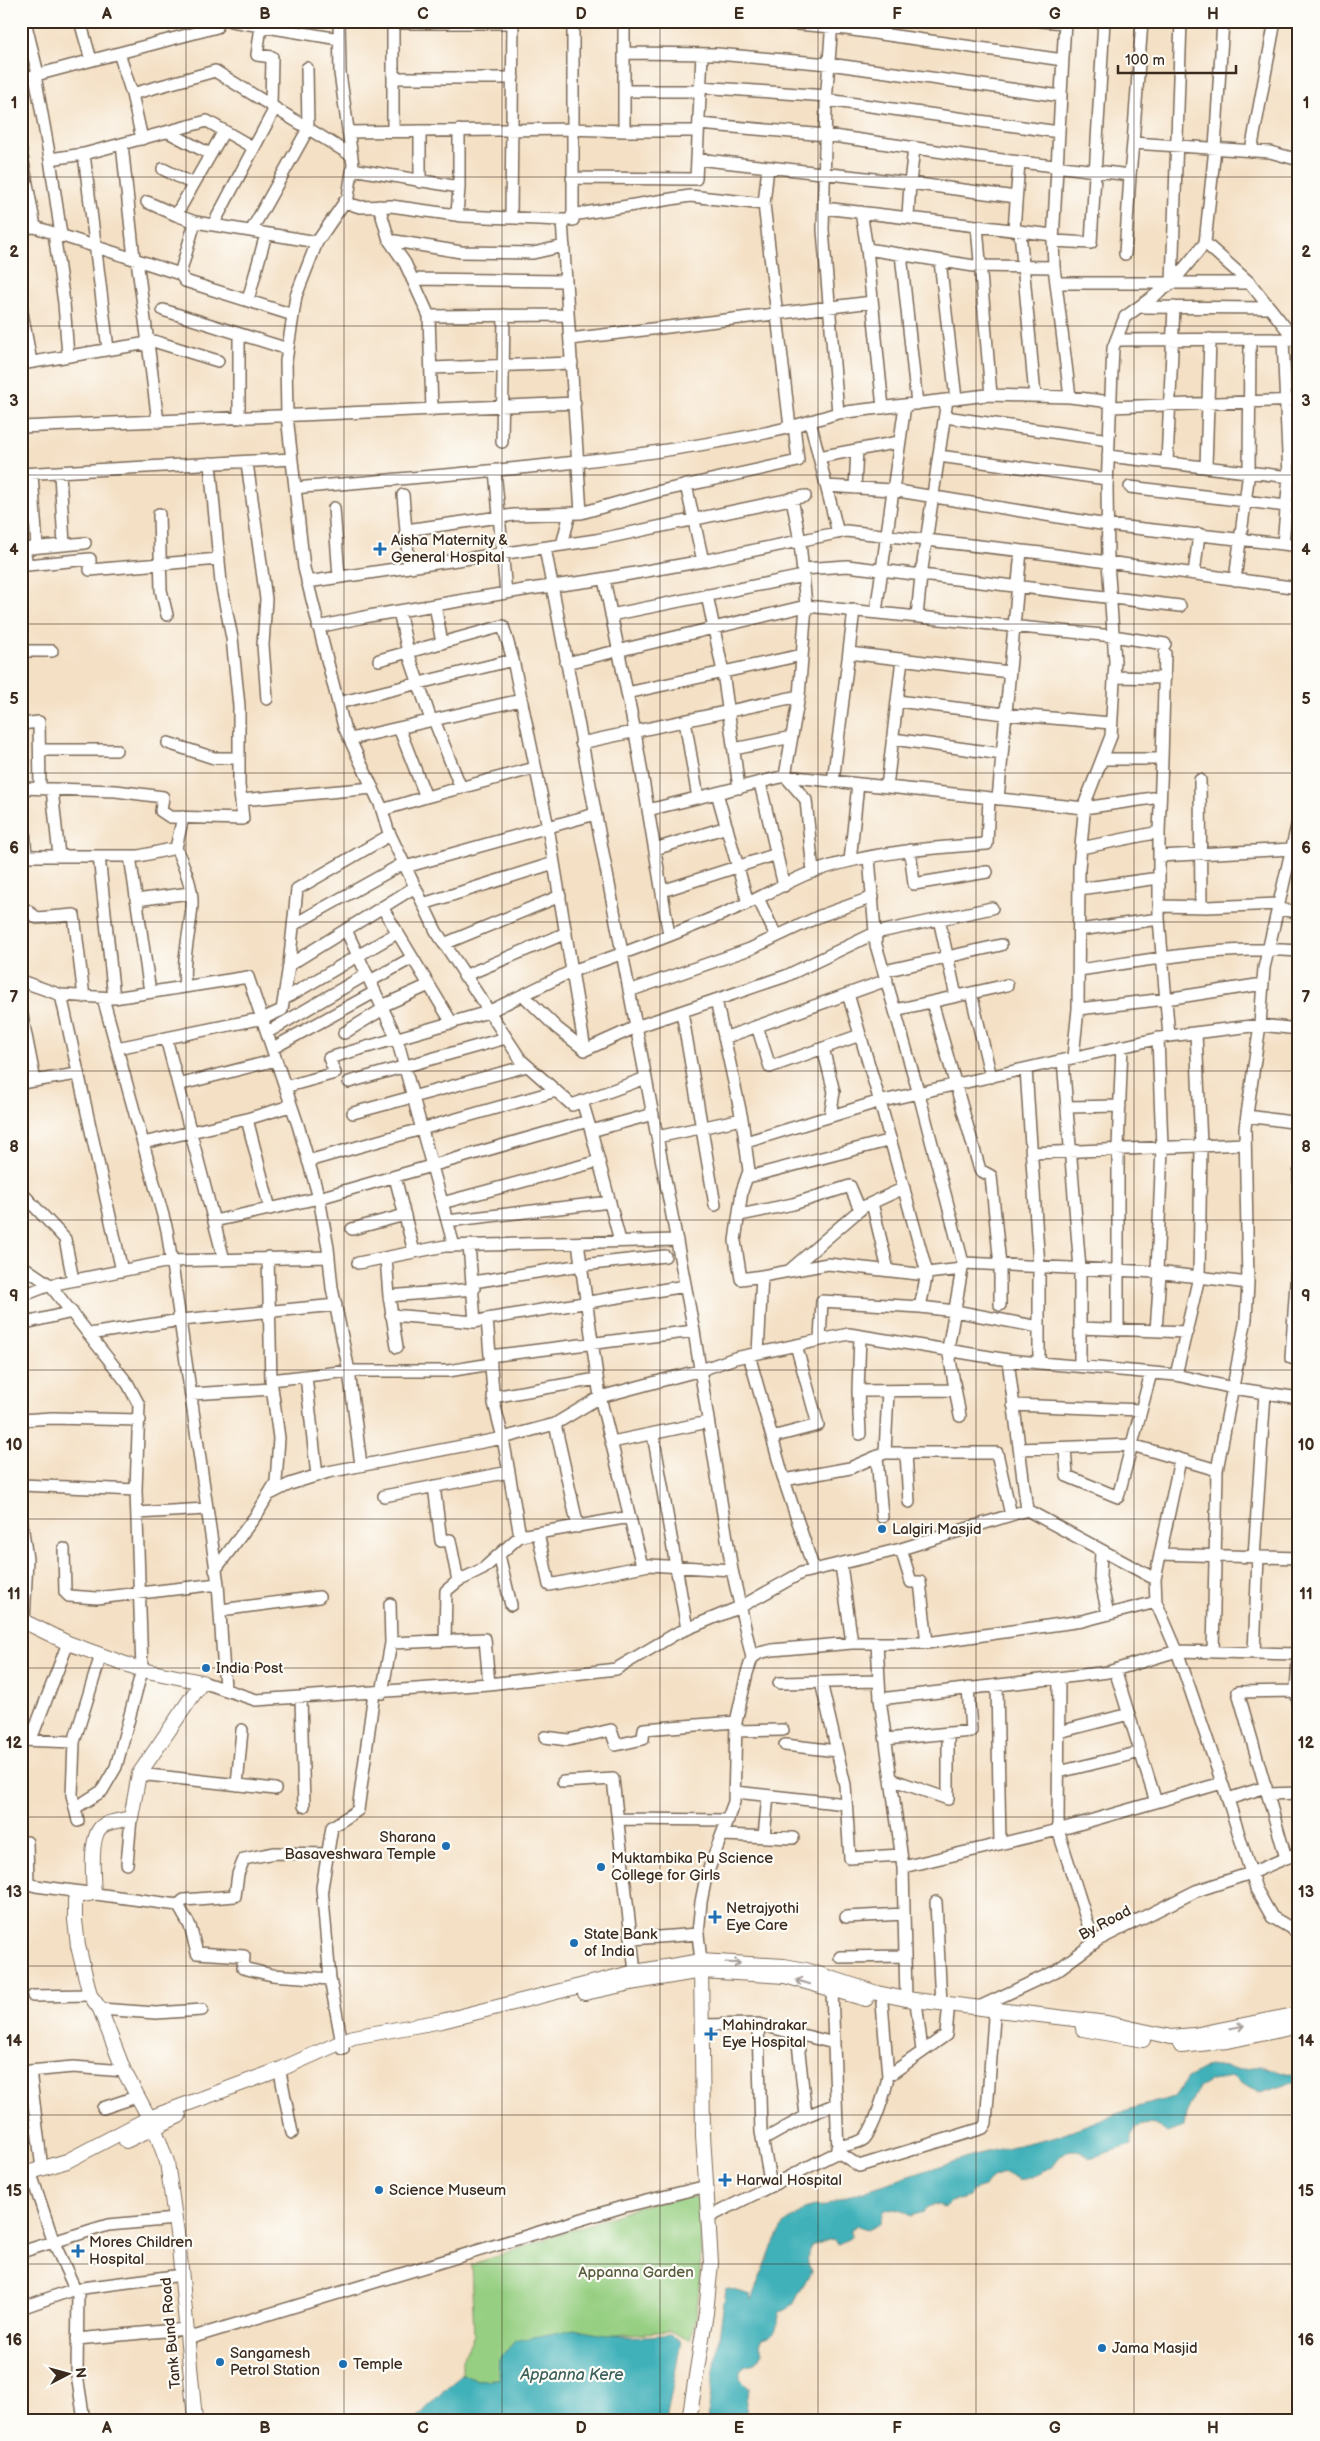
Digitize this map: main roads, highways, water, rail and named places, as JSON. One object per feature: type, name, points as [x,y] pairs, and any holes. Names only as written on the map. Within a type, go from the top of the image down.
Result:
[{"type":"main road","name":"Tank Bund Road","points":[[22,1620],[68,1643],[142,1670],[202,1682],[139,1774],[131,1818],[103,1825],[98,1829],[94,1848],[94,1893],[80,1896],[75,1900],[74,1909],[78,1946],[90,1995],[100,2008],[124,2071],[136,2097],[151,2122],[167,2162],[182,2275],[195,2420]]},
{"type":"main road","points":[[689,2420],[709,2291],[711,2262],[703,2135],[701,1966]]},
{"type":"main road","points":[[29,2177],[73,2168],[151,2122],[342,2045],[636,1982],[701,1966],[785,1976],[832,1991],[882,2003],[913,2003]]},
{"type":"main road","points":[[151,2122],[281,2077],[365,2034],[442,2022],[635,1972],[701,1966],[795,1968],[913,2003],[994,2018],[1055,2024],[1182,2046],[1228,2041],[1299,2026]]},
{"type":"main road","points":[[944,2008],[977,2008],[1113,2024],[1171,2037],[1194,2036],[1299,2014]]},
{"type":"water","points":[[1209,2066],[1235,2069],[1261,2066],[1295,2075],[1299,2073],[1299,2081],[1260,2093],[1241,2084],[1233,2077],[1212,2080],[1199,2087],[1186,2114],[1184,2127],[1168,2133],[1150,2124],[1142,2125],[1137,2127],[1131,2136],[1131,2145],[1090,2158],[1085,2153],[1079,2151],[1069,2151],[1056,2161],[1053,2167],[1024,2179],[1020,2180],[1010,2175],[996,2176],[985,2187],[972,2191],[970,2197],[950,2202],[945,2207],[935,2204],[924,2212],[910,2216],[898,2209],[888,2209],[884,2211],[881,2222],[867,2229],[858,2226],[851,2230],[851,2238],[839,2244],[832,2239],[811,2246],[808,2265],[811,2271],[793,2305],[780,2312],[774,2332],[763,2338],[760,2344],[762,2353],[756,2363],[744,2366],[740,2372],[740,2379],[749,2388],[745,2418],[707,2420],[726,2288],[750,2295],[751,2300],[772,2247],[784,2225],[804,2209],[815,2206],[821,2207],[851,2195],[974,2155],[1053,2137],[1127,2110],[1174,2097],[1187,2078]]},
{"type":"water","name":"Appanna Kere","points":[[574,2329],[622,2336],[671,2334],[681,2342],[666,2420],[413,2420],[462,2375],[477,2380],[499,2379],[500,2358],[515,2341]]},
{"type":"place","name":"Aisha Maternity & General Hospital","points":[[380,549]]},
{"type":"place","name":"Lalgiri Masjid","points":[[882,1529]]},
{"type":"place","name":"India Post","points":[[206,1668]]},
{"type":"place","name":"Sharana Basaveshwara Temple","points":[[446,1846]]},
{"type":"place","name":"Muktambika Pu Science College for Girls","points":[[601,1867]]},
{"type":"place","name":"Netrajyothi Eye Care","points":[[715,1917]]},
{"type":"place","name":"State Bank of India","points":[[574,1943]]},
{"type":"place","name":"Mahindrakar Eye Hospital","points":[[711,2034]]},
{"type":"place","name":"Harwal Hospital","points":[[725,2180]]},
{"type":"place","name":"Science Museum","points":[[379,2190]]},
{"type":"place","name":"Mores Children Hospital","points":[[78,2251]]},
{"type":"place","name":"Jama Masjid","points":[[1102,2348]]},
{"type":"place","name":"Sangamesh Petrol Station","points":[[220,2362]]},
{"type":"place","name":"Temple","points":[[343,2364]]},
{"type":"park label","name":"Appanna Garden","points":[[636,2272]]}]
